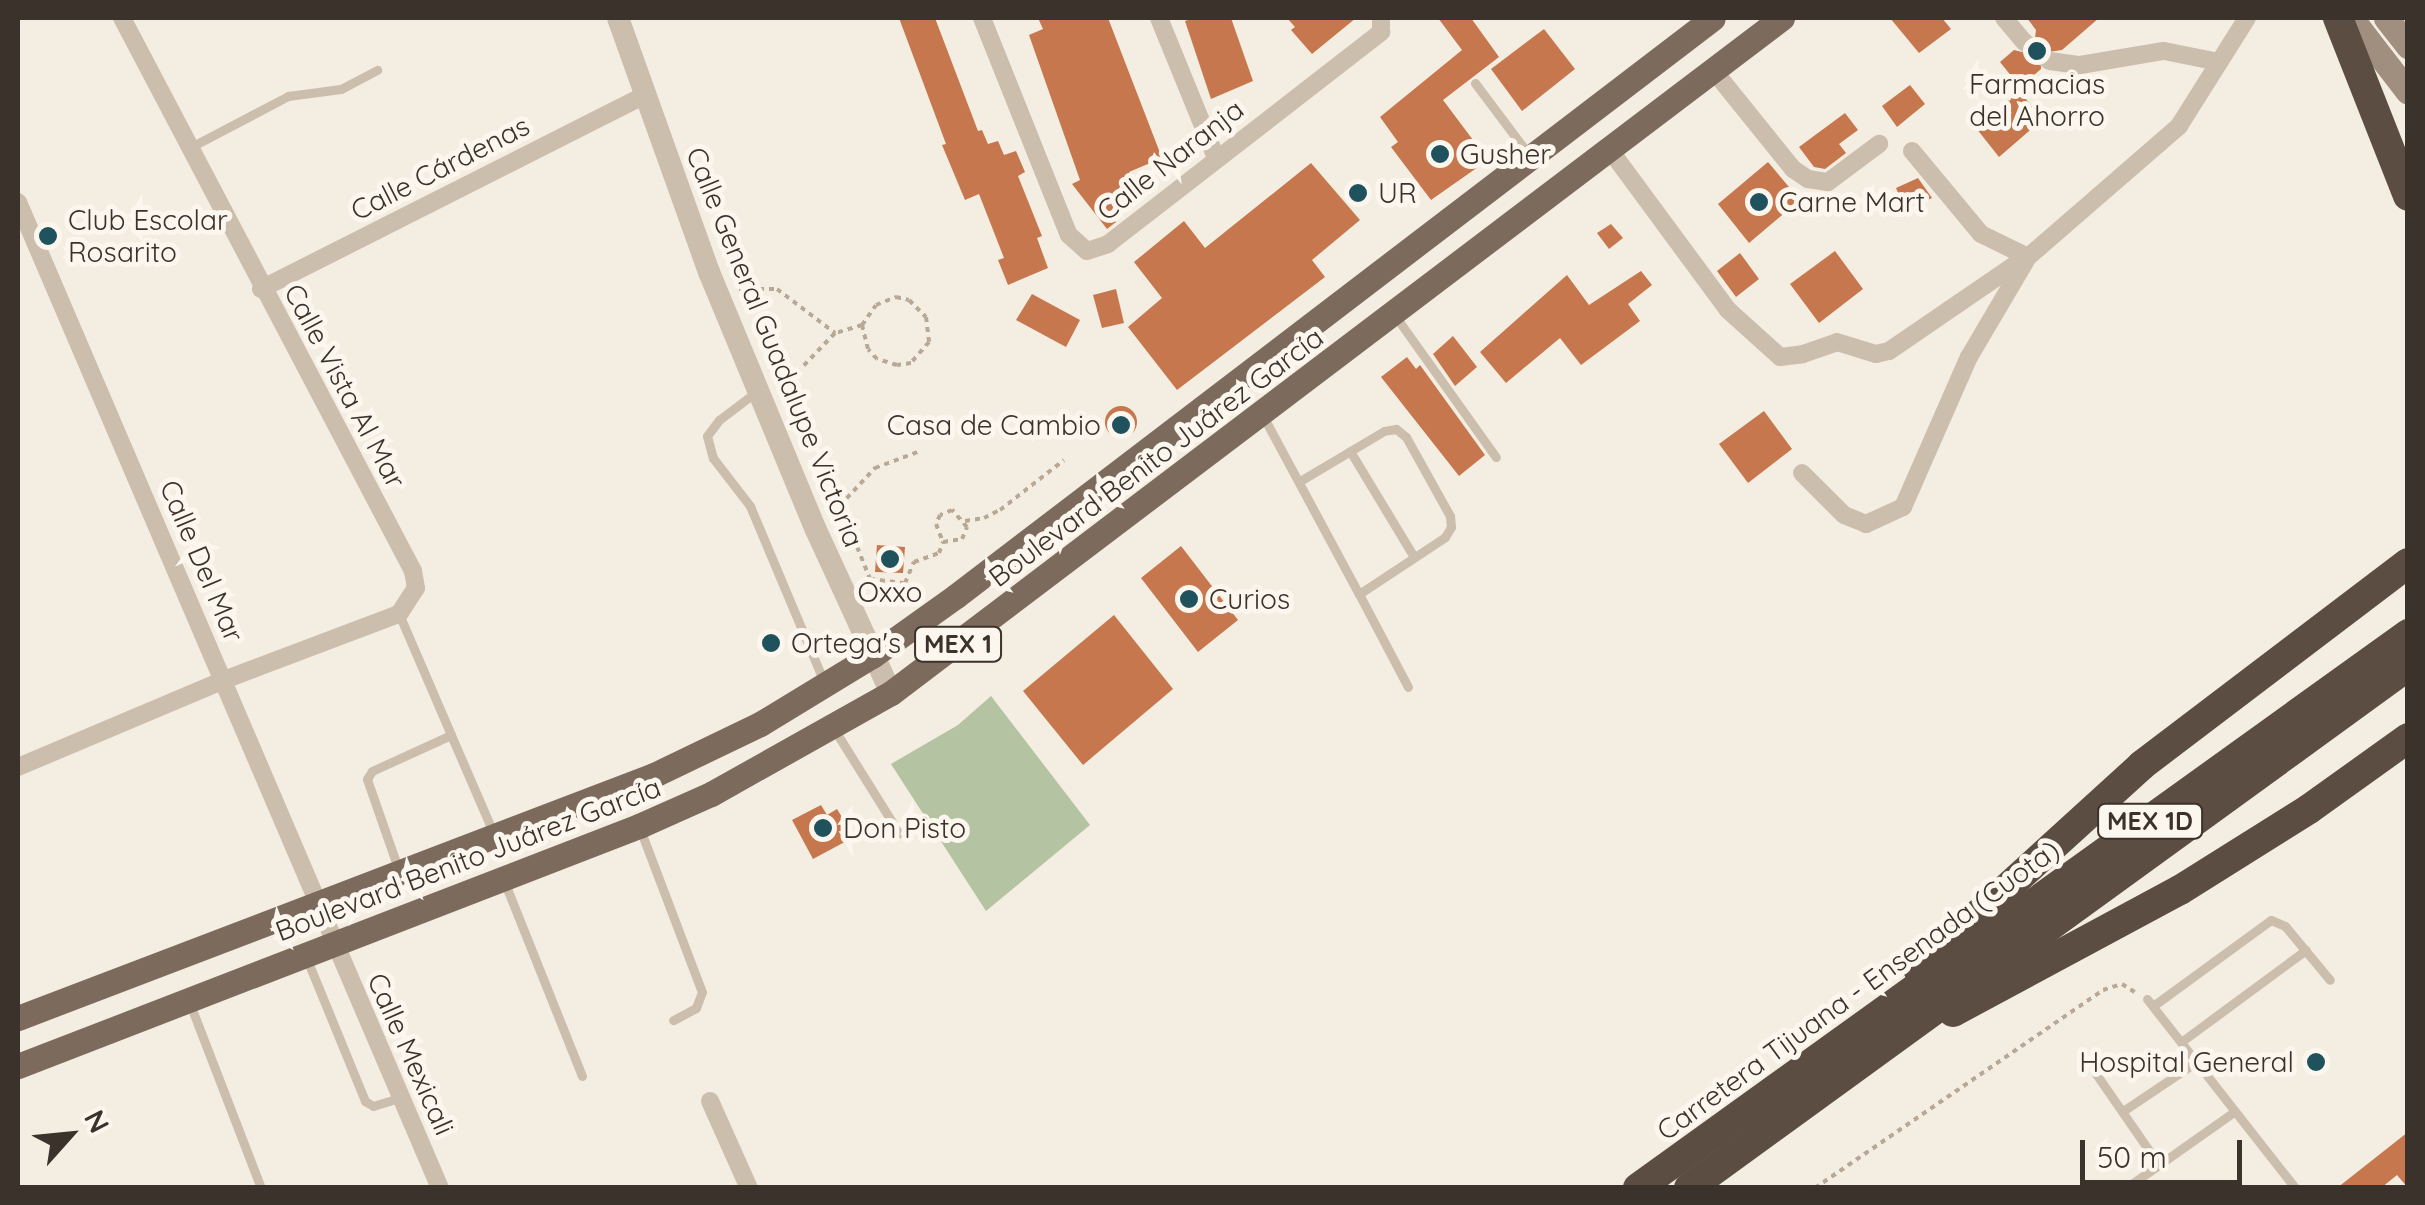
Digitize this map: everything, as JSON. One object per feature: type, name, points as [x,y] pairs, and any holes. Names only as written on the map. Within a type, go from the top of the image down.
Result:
[{"type":"highway","points":[[2338,18],[2408,196]]},
{"type":"highway","points":[[1899,1016],[1946,940],[2142,765],[2408,563]]},
{"type":"highway","points":[[2070,830],[2408,584]]},
{"type":"highway","name":"Carretera Tijuana - Ensenada (Cuota)","points":[[1689,1188],[1899,1016],[2408,634]]},
{"type":"highway","name":"Carretera Tijuana - Ensenada (Cuota)","points":[[1638,1188],[1899,1016],[2408,666]]},
{"type":"highway","points":[[2180,890],[2228,848],[2408,724]]},
{"type":"highway","points":[[1899,1016],[1998,990],[2180,890],[2309,808],[2408,738]]},
{"type":"main road","name":"Boulevard Benito Juárez García","points":[[18,1018],[654,775],[760,724],[872,656],[1131,464],[1713,18]]},
{"type":"main road","name":"Boulevard Benito Juárez García","points":[[18,1066],[639,826],[711,794],[891,693],[1782,18]]},
{"type":"main road","points":[[2351,18],[2408,92]]},
{"type":"main road","points":[[2386,18],[2408,46]]},
{"type":"street","name":"Calle Vista Al Mar","points":[[122,18],[412,570],[416,588],[399,614]]},
{"type":"street","name":"Calle General Guadalupe Victoria","points":[[618,18],[643,96],[710,272],[816,530],[891,693]]},
{"type":"street","name":"Calle Naranja","points":[[982,18],[1069,234],[1087,251],[1108,244],[1380,32],[1381,18]]},
{"type":"street","points":[[1158,18],[1216,158]]},
{"type":"street","points":[[2004,18],[2024,41]]},
{"type":"street","points":[[1610,150],[1728,310],[1780,356],[1803,354],[1837,342],[1876,354],[1890,351],[2028,257],[2179,126],[2248,18]]},
{"type":"street","points":[[2050,61],[2080,65],[2164,52],[2219,62]]},
{"type":"street","points":[[1714,71],[1793,169],[1808,179],[1828,182],[1878,144]]},
{"type":"street","name":"Calle Cárdenas","points":[[261,289],[643,96]]},
{"type":"street","points":[[1912,151],[1981,234],[2028,257]]},
{"type":"street","name":"Calle Del Mar","points":[[18,202],[224,680],[332,943]]},
{"type":"street","points":[[1802,473],[1844,514],[1866,524],[1902,506],[1968,357],[2028,257]]},
{"type":"street","points":[[18,767],[224,680],[399,614]]},
{"type":"street","name":"Calle Mexicali","points":[[332,943],[437,1186]]},
{"type":"street","points":[[710,1101],[749,1188]]},
{"type":"lane","points":[[189,148],[288,96],[341,89],[377,70]]},
{"type":"lane","points":[[1474,83],[1529,156]]},
{"type":"lane","points":[[1394,314],[1496,458]]},
{"type":"lane","points":[[758,390],[719,420],[706,436],[713,458],[750,506],[825,684]]},
{"type":"lane","points":[[1262,415],[1408,687]]},
{"type":"lane","points":[[1300,482],[1390,429],[1406,437],[1452,521],[1449,533],[1359,594]]},
{"type":"lane","points":[[1350,451],[1414,558]]},
{"type":"lane","points":[[399,614],[495,837]]},
{"type":"lane","points":[[832,726],[899,833]]},
{"type":"lane","points":[[400,874],[367,778],[372,770],[451,734]]},
{"type":"lane","points":[[639,826],[702,992],[696,1008],[674,1020]]},
{"type":"lane","points":[[503,878],[582,1076]]},
{"type":"lane","points":[[2295,1188],[2150,1002],[2264,922],[2278,921],[2330,980]]},
{"type":"lane","points":[[2181,1042],[2306,950]]},
{"type":"lane","points":[[305,954],[365,1100],[372,1106],[400,1098]]},
{"type":"lane","points":[[190,1002],[261,1188]]},
{"type":"lane","points":[[2123,1111],[2196,1062]]},
{"type":"lane","points":[[2094,1071],[2159,1164]]},
{"type":"lane","points":[[2126,1188],[2235,1111]]},
{"type":"path","points":[[710,272],[734,288],[776,289],[835,332]]},
{"type":"path","points":[[862,325],[868,349],[886,363],[911,363],[928,342],[926,317],[908,300],[896,297],[876,305],[862,325],[835,332],[790,380],[870,579],[905,583],[914,562],[938,553],[944,542]]},
{"type":"path","points":[[816,530],[875,468],[920,452]]},
{"type":"path","points":[[944,542],[936,524],[940,515],[952,510],[965,520],[984,518],[1064,460]]},
{"type":"path","points":[[944,542],[962,539],[967,534],[965,520]]},
{"type":"path","points":[[1815,1188],[2103,990],[2122,984],[2150,1002]]},
{"type":"green space","points":[[991,696],[1090,825],[986,911],[891,764],[958,725]]},
{"type":"building","points":[[899,18],[935,18],[978,131],[982,130],[988,144],[998,141],[1004,155],[1016,151],[1025,172],[1018,176],[1042,236],[1037,238],[1048,268],[1008,285],[998,260],[1004,258],[979,194],[965,200],[942,145],[946,144]]},
{"type":"building","points":[[1038,18],[1108,18],[1162,158],[1129,172],[1140,200],[1112,212],[1116,222],[1107,229],[1072,184],[1080,180],[1029,35],[1043,29]]},
{"type":"building","points":[[1231,18],[1253,81],[1211,99],[1185,21]]},
{"type":"building","points":[[1287,18],[1356,18],[1312,54],[1291,30],[1295,27]]},
{"type":"building","points":[[1438,18],[1471,18],[1499,57],[1443,100],[1488,160],[1431,200],[1391,147],[1398,142],[1380,117],[1462,50]]},
{"type":"building","points":[[1890,18],[1942,18],[1951,29],[1919,53]]},
{"type":"building","name":"Farmacias del Ahorro","points":[[2027,18],[2099,18],[2062,50],[2041,53],[2041,69],[2020,87],[2000,62],[2014,50],[2026,53],[2034,46],[2036,30]]},
{"type":"building","points":[[1544,29],[1575,69],[1522,111],[1491,69]]},
{"type":"building","points":[[1910,85],[1925,104],[1897,127],[1882,106]]},
{"type":"building","points":[[2019,91],[2043,119],[1999,157],[1976,128]]},
{"type":"building","points":[[1845,113],[1858,130],[1839,144],[1846,153],[1825,169],[1814,167],[1799,147]]},
{"type":"building","name":"Carne Mart","points":[[1768,162],[1800,200],[1749,243],[1718,204]]},
{"type":"building","points":[[1311,163],[1360,220],[1312,260],[1325,277],[1177,390],[1128,327],[1162,298],[1134,262],[1184,221],[1205,248]]},
{"type":"building","points":[[1918,178],[1932,198],[1905,210],[1896,188]]},
{"type":"building","points":[[1611,224],[1623,238],[1609,249],[1597,233]]},
{"type":"building","points":[[1835,251],[1863,289],[1819,323],[1790,284]]},
{"type":"building","points":[[1740,253],[1759,279],[1736,297],[1717,271]]},
{"type":"building","points":[[1641,271],[1652,285],[1628,304],[1640,321],[1581,365],[1560,338],[1506,383],[1480,352],[1567,275],[1589,305]]},
{"type":"building","points":[[1116,289],[1124,323],[1102,328],[1093,295]]},
{"type":"building","points":[[1032,294],[1080,320],[1066,347],[1016,320]]},
{"type":"building","points":[[1453,336],[1477,367],[1455,386],[1433,354]]},
{"type":"building","points":[[1407,357],[1416,369],[1420,365],[1485,455],[1459,476],[1381,377]]},
{"type":"building","name":"Casa de Cambio","points":[[1121,406],[1133,410],[1137,422],[1133,434],[1121,438],[1109,434],[1105,422],[1109,410]]},
{"type":"building","points":[[1764,411],[1792,449],[1748,483],[1719,444]]},
{"type":"building","name":"Oxxo","points":[[877,545],[905,547],[903,573],[875,572]]},
{"type":"building","name":"Curios","points":[[1181,546],[1238,620],[1198,652],[1141,578]]},
{"type":"building","points":[[1114,615],[1173,689],[1083,765],[1023,691]]},
{"type":"building","name":"Don Pisto","points":[[821,805],[827,815],[837,809],[854,837],[813,859],[792,820]]},
{"type":"building","points":[[2408,1132],[2408,1188],[2397,1175],[2381,1188],[2337,1188]]},
{"type":"tunnel","points":[[2023,41],[2050,61]]},
{"type":"place","name":"Farmacias del Ahorro","points":[[2037,51]]},
{"type":"place","name":"Gusher","points":[[1440,154]]},
{"type":"place","name":"UR","points":[[1358,193]]},
{"type":"place","name":"Carne Mart","points":[[1759,202]]},
{"type":"place","name":"Club Escolar Rosarito","points":[[48,236]]},
{"type":"place","name":"Casa de Cambio","points":[[1121,425]]},
{"type":"place","name":"Oxxo","points":[[890,559]]},
{"type":"place","name":"Curios","points":[[1189,599]]},
{"type":"place","name":"Ortega's","points":[[771,643]]},
{"type":"place","name":"Don Pisto","points":[[823,828]]},
{"type":"place","name":"Hospital General","points":[[2316,1062]]}]
